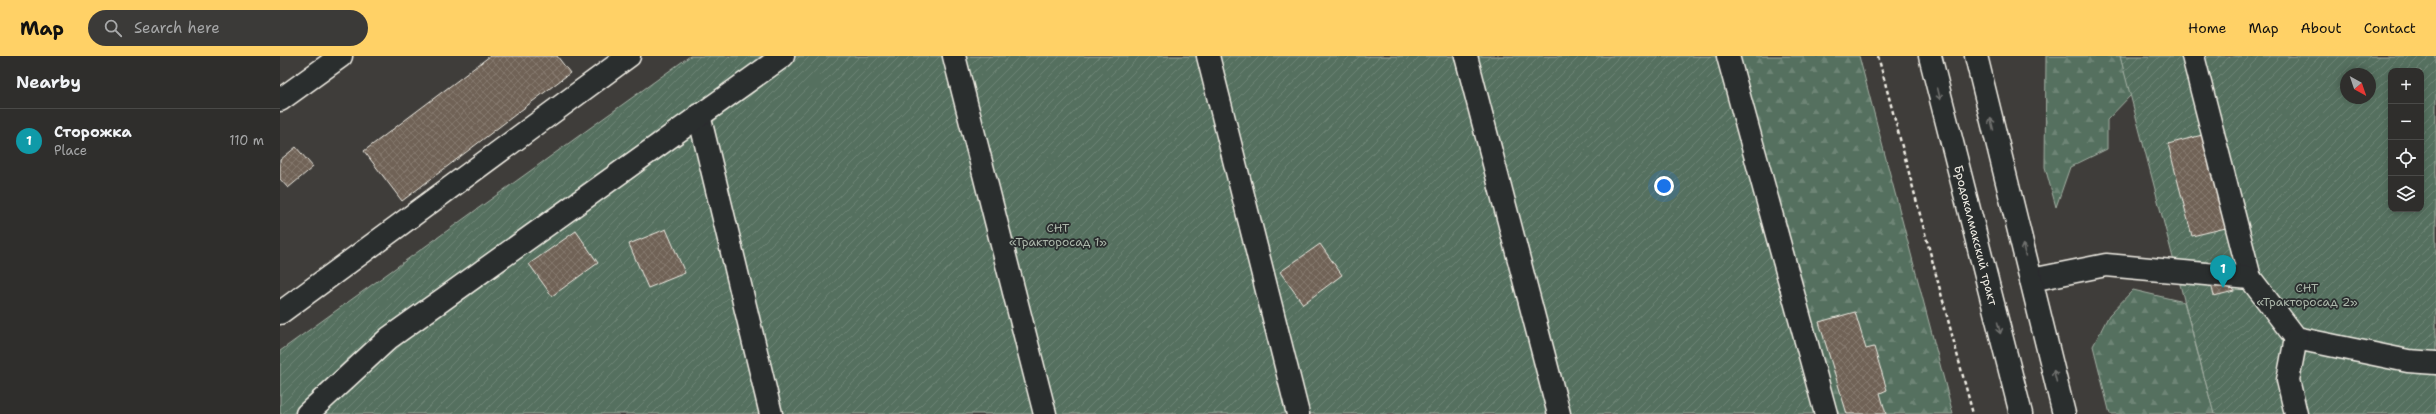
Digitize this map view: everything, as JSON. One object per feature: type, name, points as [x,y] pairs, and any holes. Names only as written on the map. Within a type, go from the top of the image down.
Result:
[{"type":"street","points":[[280,100],[341,56]]},
{"type":"street","points":[[280,313],[629,56]]},
{"type":"street","points":[[307,414],[389,338],[782,56]]},
{"type":"street","points":[[954,56],[1045,414]]},
{"type":"street","points":[[1208,56],[1298,414]]},
{"type":"street","points":[[1466,56],[1559,414]]},
{"type":"street","points":[[1728,56],[1826,414]]},
{"type":"street","name":"Бродокалмакский тракт","points":[[1930,56],[2021,414]]},
{"type":"street","points":[[1976,56],[2064,414]]},
{"type":"street","points":[[2193,56],[2250,278],[2296,338],[2408,361],[2436,363]]},
{"type":"street","points":[[700,115],[771,414]]},
{"type":"street","points":[[2031,280],[2106,265],[2250,278]]},
{"type":"street","points":[[2296,338],[2288,380],[2296,414]]},
{"type":"path","points":[[1878,56],[1973,414]]},
{"type":"green space","name":"СНТ «Тракторосад 1»","points":[[690,56],[1739,56],[1837,414],[280,414],[280,351]]},
{"type":"green space","points":[[1739,56],[1859,56],[1953,414],[1837,414]]},
{"type":"green space","points":[[2046,56],[2120,56],[2131,95],[2107,120],[2107,149],[2070,167],[2056,207],[2045,167]]},
{"type":"green space","name":"СНТ «Тракторосад 2»","points":[[2120,56],[2436,56],[2436,414],[2214,414]]},
{"type":"green space","points":[[2133,290],[2184,302],[2214,414],[2110,414],[2093,346],[2109,315]]},
{"type":"building","points":[[490,56],[557,56],[570,73],[402,201],[364,151]]},
{"type":"building","points":[[2206,134],[2230,227],[2192,236],[2168,144]]},
{"type":"building","points":[[296,147],[313,167],[288,188],[280,179],[280,160]]},
{"type":"building","points":[[666,229],[685,273],[648,288],[629,244]]},
{"type":"building","points":[[576,231],[598,263],[552,296],[529,264]]},
{"type":"building","points":[[1320,244],[1342,275],[1303,304],[1280,272]]},
{"type":"building","points":[[2232,280],[2234,291],[2214,296],[2211,284]]},
{"type":"building","points":[[1855,312],[1866,349],[1874,347],[1887,390],[1880,393],[1886,414],[1847,414],[1819,322]]},
{"type":"place","name":"Сторожка","points":[[2223,288]]}]
